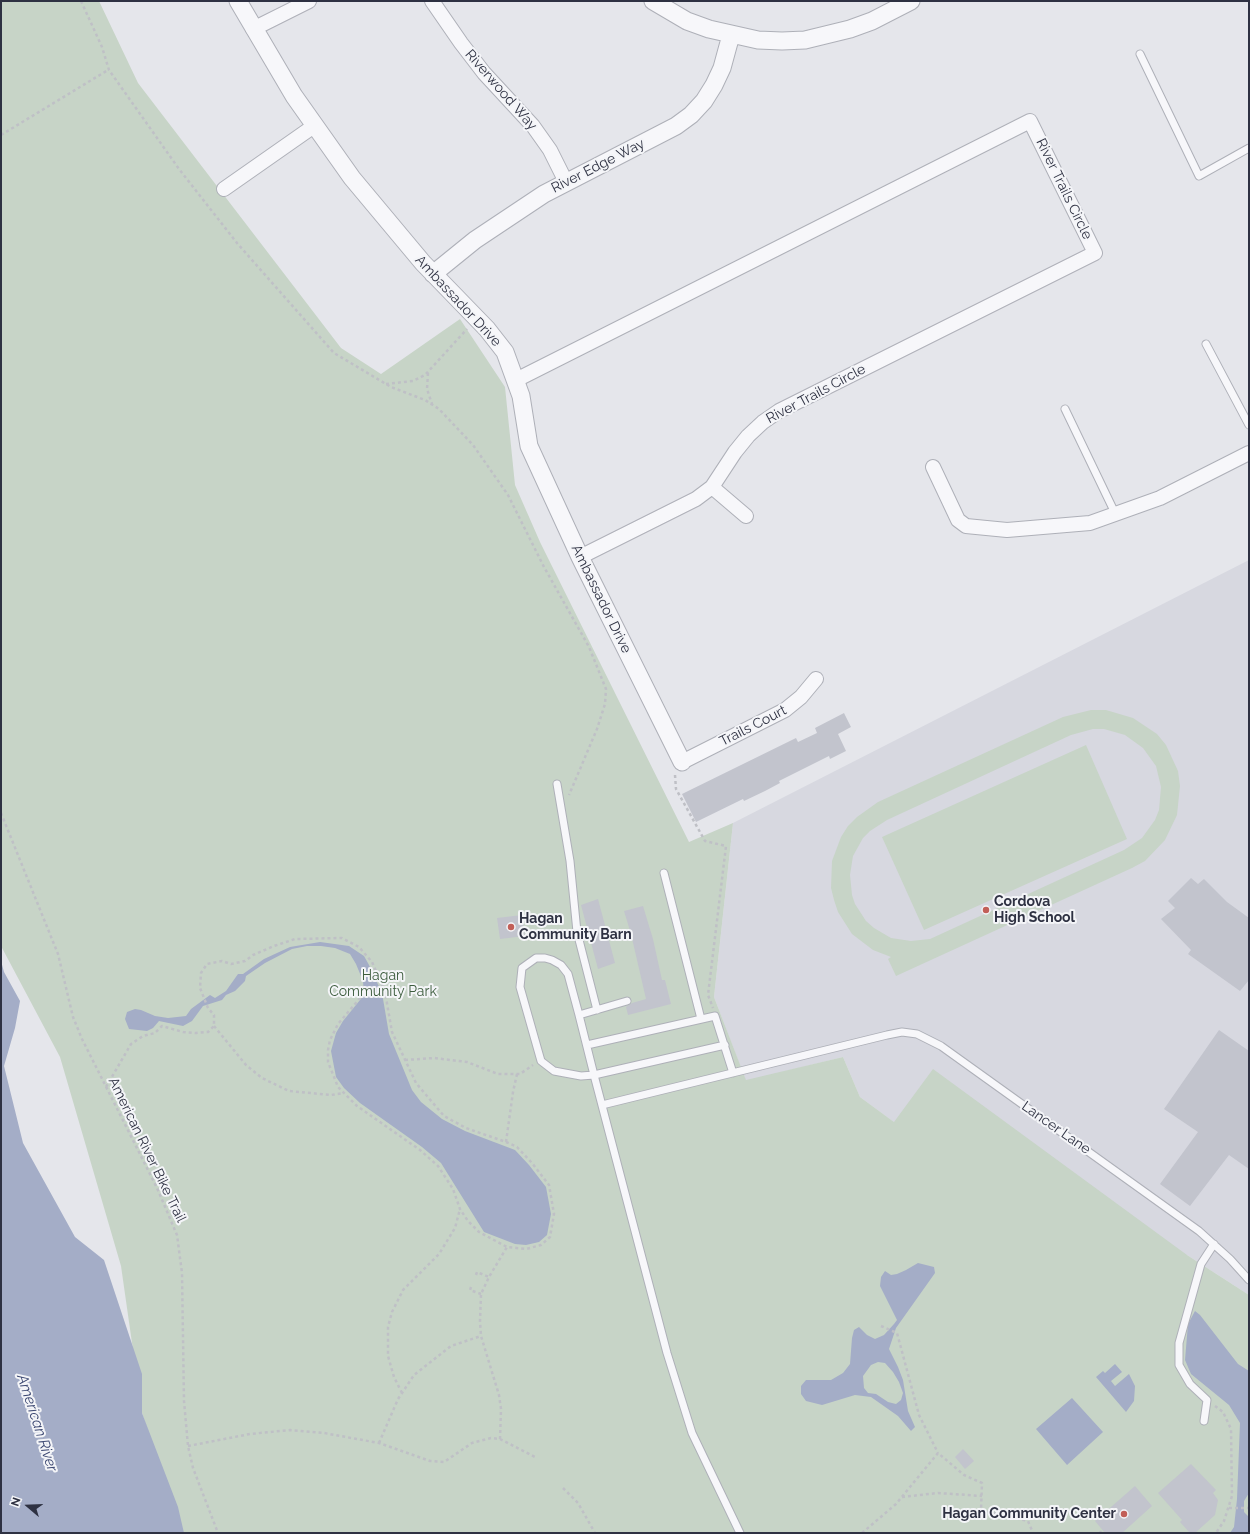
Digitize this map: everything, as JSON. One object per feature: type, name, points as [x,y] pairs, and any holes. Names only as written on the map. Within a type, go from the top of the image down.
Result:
[{"type":"street","name":"Ambassador Drive","points":[[238,1],[253,29],[314,126],[387,221],[433,274],[477,319],[505,352],[516,380],[529,446],[580,557],[682,762]]},
{"type":"street","points":[[253,29],[309,1]]},
{"type":"street","name":"Riverwood Way","points":[[432,1],[461,43],[480,67],[533,126],[550,150],[566,182]]},
{"type":"street","points":[[655,2],[687,21],[731,35],[758,40],[782,41],[828,36],[872,21],[912,1]]},
{"type":"street","name":"River Edge Way","points":[[433,274],[509,216],[566,182],[676,126],[691,115],[704,101],[714,85],[722,68],[731,35]]},
{"type":"street","name":"River Trails Circle","points":[[516,380],[1030,121],[1095,253],[779,411],[763,422],[748,436],[735,452],[712,487],[696,499],[580,557]]},
{"type":"street","points":[[224,189],[314,126]]},
{"type":"street","points":[[933,467],[958,520],[966,526],[1007,530],[1090,523],[1160,498],[1249,452]]},
{"type":"street","points":[[712,487],[746,516]]},
{"type":"street","name":"Trails Court","points":[[682,762],[784,710],[801,697],[816,679]]},
{"type":"lane","points":[[1140,54],[1198,176],[1249,148]]},
{"type":"lane","points":[[1206,344],[1249,426]]},
{"type":"lane","points":[[1065,409],[1115,513]]},
{"type":"lane","points":[[557,784],[570,861],[577,932],[597,1010]]},
{"type":"lane","points":[[664,873],[701,1020]]},
{"type":"lane","points":[[725,1045],[594,1074],[581,1076],[554,1071],[541,1061],[520,987],[522,968],[536,958],[552,960],[561,965],[568,974],[580,1015],[594,1074],[667,1353],[692,1433],[740,1533]]},
{"type":"lane","points":[[580,1015],[626,1001]]},
{"type":"lane","points":[[587,1045],[715,1016],[733,1073]]},
{"type":"lane","name":"Lancer Lane","points":[[602,1105],[902,1032],[917,1034],[941,1046],[1214,1244],[1249,1280]]},
{"type":"lane","points":[[1204,1421],[1207,1400],[1190,1384],[1179,1365],[1179,1343],[1201,1264],[1214,1244]]},
{"type":"path","points":[[81,1],[102,47],[109,70],[178,169],[233,238],[334,353],[385,384],[425,400],[451,420],[473,445],[508,495],[544,567],[589,647],[606,689],[605,704],[597,729],[574,781],[562,814]]},
{"type":"path","points":[[1,135],[109,70]]},
{"type":"path","points":[[385,384],[413,381],[428,372],[477,319]]},
{"type":"path","points":[[428,372],[427,389],[433,405]]},
{"type":"path","points":[[682,762],[675,774],[676,789],[705,841],[726,846],[708,995],[715,1016]]},
{"type":"path","name":"American River Bike Trail","points":[[1,813],[58,954],[73,1016],[106,1087],[157,1188],[177,1235],[182,1273],[184,1401],[188,1446],[193,1468],[218,1533]]},
{"type":"path","points":[[344,1093],[330,1095],[289,1091],[262,1078],[246,1065],[214,1026],[214,1015],[202,997],[200,988],[201,973],[207,964],[222,961],[231,964],[245,961],[253,955],[295,939],[342,938],[358,947],[372,962],[385,992],[392,1032],[416,1083],[444,1116],[466,1128],[506,1142],[522,1152],[549,1185],[554,1214],[550,1237],[541,1245],[526,1249],[507,1247],[479,1232],[468,1221],[460,1209],[453,1190],[438,1166],[420,1150],[367,1113],[344,1093],[334,1078],[328,1062],[328,1050],[330,1040],[338,1024],[361,997],[360,985]]},
{"type":"path","points":[[106,1087],[131,1044],[143,1036],[155,1033],[162,1026],[183,1032],[196,1033],[208,1032],[214,1026]]},
{"type":"path","points":[[405,1060],[440,1058],[467,1062],[498,1074],[520,1074],[541,1061]]},
{"type":"path","points":[[506,1142],[517,1074]]},
{"type":"path","points":[[402,1393],[394,1377],[388,1356],[388,1327],[392,1312],[403,1290],[439,1254],[455,1228],[460,1209]]},
{"type":"path","points":[[500,1439],[500,1395],[481,1336],[482,1294],[489,1277],[507,1247]]},
{"type":"path","points":[[476,1275],[477,1272],[489,1277]]},
{"type":"path","points":[[471,1287],[470,1290],[482,1294]]},
{"type":"path","points":[[882,1326],[897,1333],[919,1415],[938,1453],[964,1475],[982,1483],[981,1510],[1028,1521],[1034,1533]]},
{"type":"path","points":[[379,1443],[402,1393],[414,1376],[451,1346],[481,1336]]},
{"type":"path","points":[[1207,1400],[1223,1412],[1231,1429],[1232,1496],[1224,1521],[1216,1533]]},
{"type":"path","points":[[188,1446],[250,1434],[290,1430],[379,1443],[430,1461],[444,1462],[472,1443],[491,1438],[500,1439],[535,1457]]},
{"type":"path","points":[[862,1533],[901,1497],[938,1453]]},
{"type":"path","points":[[563,1488],[578,1503],[595,1533]]},
{"type":"path","points":[[901,1497],[938,1493],[982,1496]]},
{"type":"path","points":[[1229,1508],[1247,1508]]},
{"type":"shaded area","name":"Cordova High School","points":[[1249,560],[1249,1295],[1187,1255],[1146,1309],[860,1097],[843,1057],[746,1081],[714,997],[733,823]]},
{"type":"green space","name":"Hagan Community Park","points":[[1,1],[99,1],[138,83],[341,348],[381,374],[460,319],[505,387],[515,485],[540,542],[689,842],[733,823],[714,997],[746,1080],[843,1057],[860,1097],[894,1122],[933,1069],[1187,1255],[1249,1295],[1249,1533],[181,1533],[142,1413],[121,1266],[60,1057],[1,946]]},
{"type":"green space","points":[[1091,710],[1106,710],[1133,718],[1157,734],[1166,745],[1178,771],[1180,786],[1177,815],[1165,840],[1145,861],[1132,868],[896,976],[888,959],[891,957],[873,950],[852,934],[838,912],[834,900],[831,888],[832,861],[841,837],[848,826],[857,817],[878,802],[1063,717]],"holes":[[[1093,729],[1104,729],[1125,735],[1143,748],[1156,766],[1161,787],[1159,810],[1155,820],[1142,838],[1124,850],[930,939],[911,941],[891,938],[874,928],[866,921],[855,904],[852,895],[850,875],[853,856],[863,838],[870,831],[887,820],[1071,735]]]},
{"type":"green space","points":[[1086,745],[1127,839],[924,930],[882,837]]},
{"type":"water","points":[[320,942],[349,946],[364,956],[382,993],[389,1034],[412,1090],[421,1102],[442,1119],[465,1131],[515,1150],[546,1187],[551,1214],[547,1235],[539,1242],[526,1245],[515,1244],[484,1232],[441,1163],[422,1147],[360,1103],[344,1088],[336,1077],[331,1051],[336,1033],[343,1021],[364,995],[363,981],[350,954],[335,948],[321,946],[307,946],[292,949],[265,963],[246,976],[245,981],[235,991],[226,995],[222,1000],[203,1006],[192,1021],[183,1026],[159,1021],[153,1028],[147,1031],[129,1029],[125,1019],[127,1012],[135,1009],[155,1016],[168,1018],[186,1016],[191,1009],[210,995],[215,998],[226,991],[238,974],[243,974],[264,959],[290,947]]},
{"type":"water","name":"American River","points":[[1,961],[4,972],[20,1001],[15,1028],[4,1066],[23,1143],[75,1237],[104,1260],[142,1374],[142,1413],[178,1507],[184,1533],[1,1533]]},
{"type":"water","points":[[918,1263],[934,1267],[935,1273],[896,1328],[889,1349],[903,1380],[908,1411],[915,1427],[911,1431],[898,1416],[871,1397],[855,1395],[822,1405],[806,1401],[801,1394],[801,1386],[806,1380],[831,1380],[843,1373],[850,1364],[854,1330],[859,1327],[867,1335],[875,1339],[884,1335],[894,1324],[897,1320],[880,1286],[881,1277],[885,1271],[891,1275],[906,1270]],"holes":[[[878,1362],[885,1363],[893,1372],[903,1393],[901,1400],[896,1404],[888,1402],[876,1394],[868,1393],[864,1388],[863,1376],[871,1365]]]},
{"type":"water","points":[[1195,1311],[1200,1315],[1238,1364],[1249,1371],[1249,1493],[1244,1501],[1244,1512],[1249,1517],[1249,1533],[1230,1533],[1234,1527],[1237,1499],[1240,1423],[1229,1405],[1191,1374],[1185,1360],[1188,1324]]},
{"type":"water","points":[[1115,1364],[1122,1372],[1111,1381],[1115,1386],[1129,1374],[1135,1386],[1134,1401],[1126,1412],[1096,1377],[1103,1371],[1105,1373]]},
{"type":"water","points":[[1072,1398],[1103,1432],[1067,1465],[1036,1429]]},
{"type":"building","points":[[844,713],[851,727],[838,734],[846,751],[830,759],[829,756],[779,781],[780,783],[765,791],[744,801],[743,799],[696,822],[682,794],[796,738],[798,742],[817,733],[815,728]]},
{"type":"building","points":[[1191,878],[1198,884],[1204,879],[1227,902],[1249,918],[1249,980],[1240,991],[1188,954],[1191,950],[1161,919],[1175,908],[1168,901]]},
{"type":"building","points":[[598,899],[615,963],[598,969],[581,905]]},
{"type":"building","points":[[643,906],[653,939],[662,980],[665,980],[671,1004],[628,1015],[626,1007],[632,1003],[646,999],[631,934],[624,911]]},
{"type":"building","name":"Hagan Community Barn","points":[[522,915],[525,936],[500,939],[497,918]]},
{"type":"building","points":[[1219,1030],[1249,1051],[1249,1169],[1229,1155],[1190,1206],[1160,1184],[1198,1132],[1164,1109]]},
{"type":"building","points":[[963,1449],[974,1461],[965,1469],[955,1457]]},
{"type":"building","points":[[1191,1464],[1216,1490],[1213,1493],[1218,1500],[1215,1515],[1195,1533],[1190,1533],[1180,1522],[1182,1520],[1158,1493]]},
{"type":"building","points":[[1135,1486],[1152,1506],[1122,1533],[1105,1533],[1095,1521]]},
{"type":"place","name":"Cordova High School","points":[[986,910]]},
{"type":"place","name":"Hagan Community Barn","points":[[511,927]]},
{"type":"place","name":"Hagan Community Center","points":[[1124,1514]]}]
